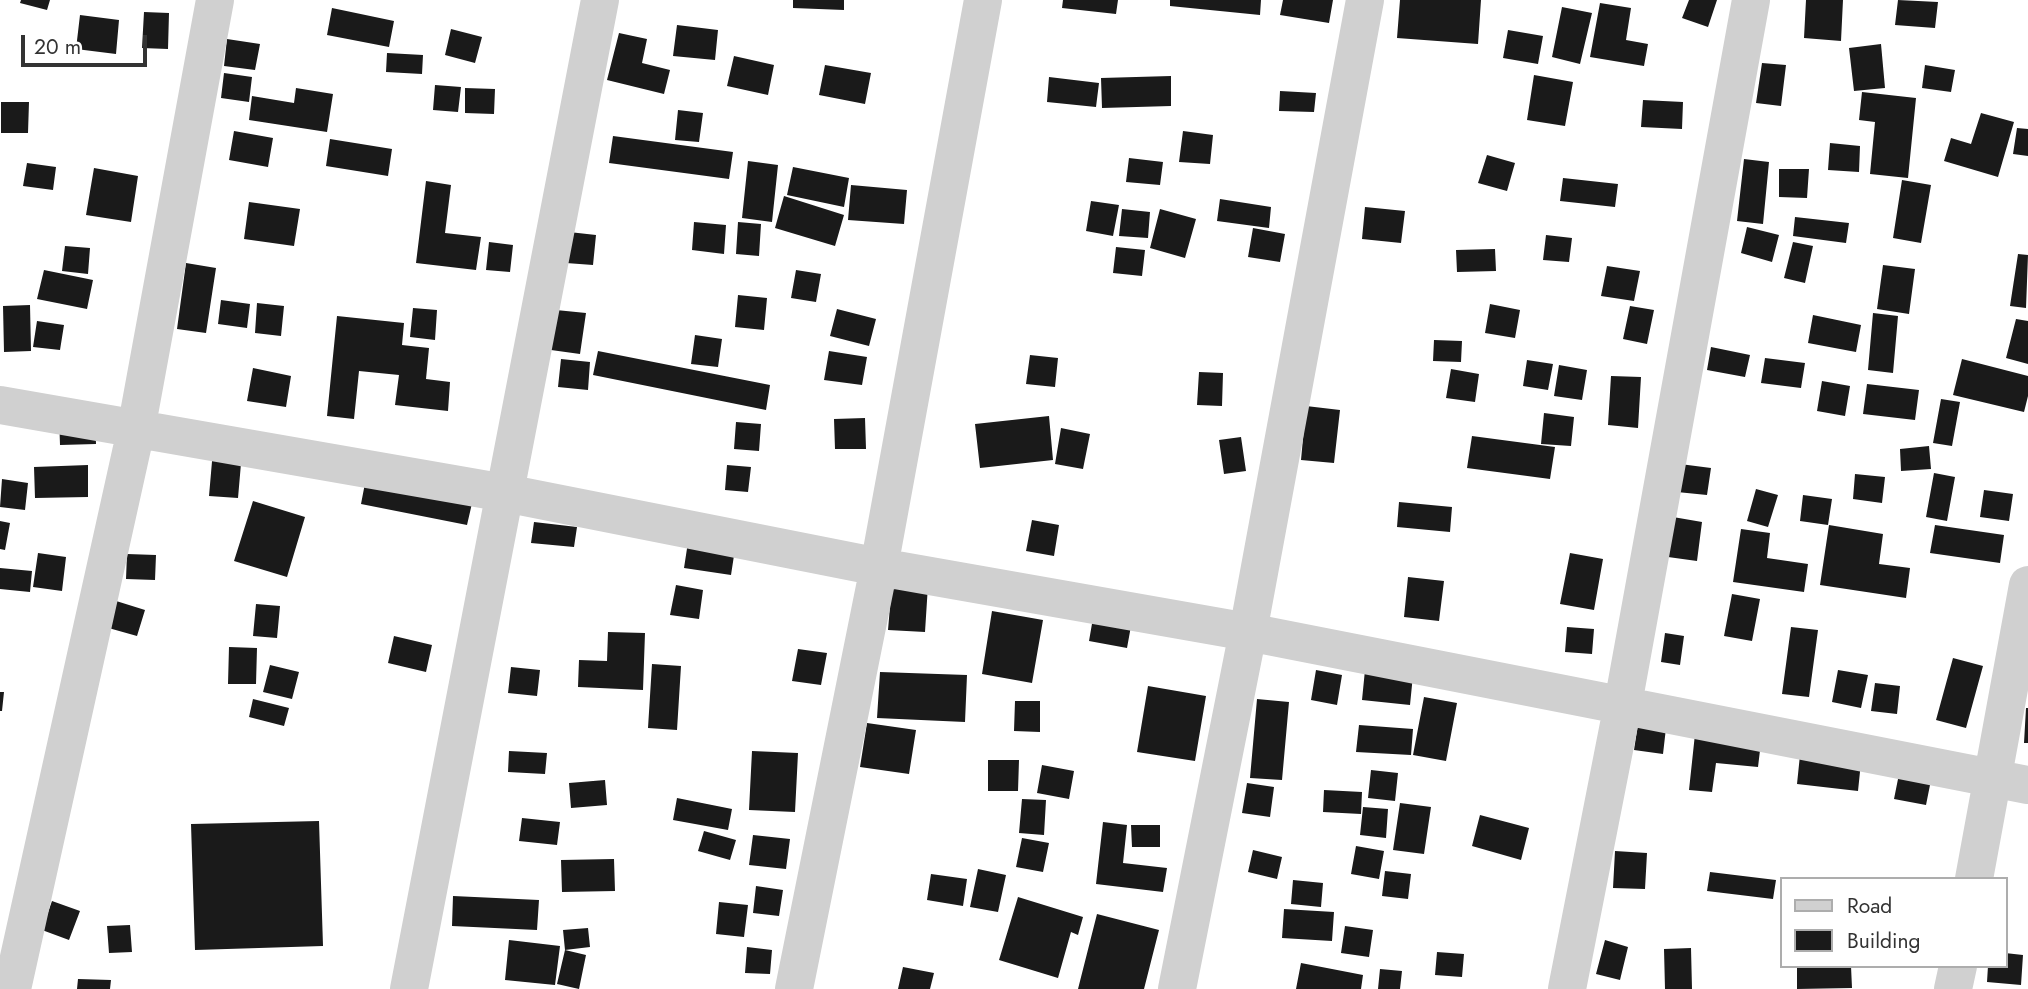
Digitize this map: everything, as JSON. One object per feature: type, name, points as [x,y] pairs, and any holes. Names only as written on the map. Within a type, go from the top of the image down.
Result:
[{"type":"street","points":[[12,989],[136,430],[215,0]]},
{"type":"street","points":[[409,989],[600,0]]},
{"type":"street","points":[[794,989],[879,567],[983,0]]},
{"type":"street","points":[[1177,989],[1248,632],[1365,0]]},
{"type":"street","points":[[1567,989],[1623,704],[1752,0]]},
{"type":"street","points":[[0,405],[505,493],[879,567],[1248,632],[2010,782]]},
{"type":"street","points":[[1975,877],[2010,782],[2028,585]]},
{"type":"street","points":[[1953,989],[1958,968]]},
{"type":"building","points":[[21,0],[50,0],[47,10],[20,3]]},
{"type":"building","points":[[793,0],[844,0],[844,10],[793,8]]},
{"type":"building","points":[[1063,0],[1118,0],[1116,14],[1062,8]]},
{"type":"building","points":[[1170,0],[1261,0],[1260,15],[1170,6]]},
{"type":"building","points":[[1283,0],[1333,0],[1329,23],[1280,15]]},
{"type":"building","points":[[1400,0],[1481,0],[1478,44],[1397,38]]},
{"type":"building","points":[[1689,0],[1717,0],[1708,27],[1682,18]]},
{"type":"building","points":[[1806,0],[1843,0],[1841,41],[1804,38]]},
{"type":"building","points":[[1898,0],[1938,2],[1935,28],[1895,25]]},
{"type":"building","points":[[1600,3],[1631,8],[1626,40],[1648,44],[1644,66],[1590,57]]},
{"type":"building","points":[[1562,7],[1592,13],[1580,64],[1552,57]]},
{"type":"building","points":[[332,8],[394,21],[389,47],[327,35]]},
{"type":"building","points":[[144,12],[169,13],[168,49],[142,48]]},
{"type":"building","points":[[80,15],[119,20],[116,54],[76,49]]},
{"type":"building","points":[[677,25],[718,30],[715,60],[673,56]]},
{"type":"building","points":[[451,29],[482,37],[475,63],[445,55]]},
{"type":"building","points":[[1508,30],[1543,36],[1538,64],[1503,58]]},
{"type":"building","points":[[619,33],[647,39],[642,63],[670,70],[664,94],[607,80]]},
{"type":"building","points":[[227,39],[260,44],[255,70],[224,66]]},
{"type":"building","points":[[1881,44],[1885,88],[1854,91],[1849,48]]},
{"type":"building","points":[[387,53],[423,55],[422,74],[386,72]]},
{"type":"building","points":[[734,56],[774,65],[768,95],[727,86]]},
{"type":"building","points":[[1762,63],[1786,65],[1781,106],[1756,103]]},
{"type":"building","points":[[825,65],[871,73],[865,104],[819,95]]},
{"type":"building","points":[[1925,65],[1955,70],[1951,92],[1922,88]]},
{"type":"building","points":[[224,73],[252,77],[249,102],[221,98]]},
{"type":"building","points":[[1534,75],[1573,82],[1565,126],[1527,120]]},
{"type":"building","points":[[1171,76],[1171,106],[1102,108],[1101,78]]},
{"type":"building","points":[[1049,77],[1099,83],[1096,107],[1047,102]]},
{"type":"building","points":[[435,85],[461,87],[458,112],[433,110]]},
{"type":"building","points":[[296,88],[333,94],[327,132],[249,120],[252,96],[294,103]]},
{"type":"building","points":[[465,88],[495,89],[494,114],[465,113]]},
{"type":"building","points":[[1280,91],[1316,93],[1314,112],[1279,111]]},
{"type":"building","points":[[1862,92],[1916,98],[1908,178],[1870,174],[1875,122],[1859,120]]},
{"type":"building","points":[[1643,100],[1683,102],[1682,129],[1641,127]]},
{"type":"building","points":[[1,102],[29,102],[28,133],[1,133]]},
{"type":"building","points":[[678,110],[703,113],[699,142],[675,140]]},
{"type":"building","points":[[1981,113],[2014,122],[1998,177],[1944,161],[1951,138],[1971,144]]},
{"type":"building","points":[[2017,128],[2028,129],[2028,156],[2013,154]]},
{"type":"building","points":[[234,131],[273,138],[268,167],[229,160]]},
{"type":"building","points":[[1183,131],[1213,135],[1210,164],[1179,162]]},
{"type":"building","points":[[613,136],[733,152],[729,179],[609,163]]},
{"type":"building","points":[[330,139],[392,149],[388,176],[326,166]]},
{"type":"building","points":[[1830,143],[1860,146],[1859,172],[1828,170]]},
{"type":"building","points":[[1487,155],[1515,163],[1507,191],[1478,183]]},
{"type":"building","points":[[1129,158],[1163,162],[1160,185],[1126,182]]},
{"type":"building","points":[[1744,159],[1769,162],[1763,224],[1737,221]]},
{"type":"building","points":[[748,161],[778,165],[772,222],[742,218]]},
{"type":"building","points":[[27,163],[56,167],[53,190],[23,186]]},
{"type":"building","points":[[793,167],[849,178],[844,207],[787,195]]},
{"type":"building","points":[[94,168],[138,176],[131,222],[86,215]]},
{"type":"building","points":[[1779,169],[1809,169],[1807,198],[1779,197]]},
{"type":"building","points":[[1563,178],[1618,184],[1615,207],[1560,201]]},
{"type":"building","points":[[1902,180],[1931,185],[1921,243],[1893,238]]},
{"type":"building","points":[[426,181],[451,185],[445,233],[481,237],[476,270],[416,263]]},
{"type":"building","points":[[851,185],[907,190],[904,224],[848,220]]},
{"type":"building","points":[[784,196],[844,215],[835,246],[775,228]]},
{"type":"building","points":[[1220,199],[1271,207],[1269,228],[1217,221]]},
{"type":"building","points":[[1091,201],[1119,205],[1113,236],[1086,231]]},
{"type":"building","points":[[249,202],[300,209],[294,246],[244,239]]},
{"type":"building","points":[[1365,207],[1405,211],[1401,243],[1362,239]]},
{"type":"building","points":[[1122,209],[1150,212],[1148,238],[1119,236]]},
{"type":"building","points":[[1160,209],[1196,219],[1185,258],[1150,248]]},
{"type":"building","points":[[1795,217],[1849,223],[1846,243],[1793,236]]},
{"type":"building","points":[[694,222],[726,225],[724,254],[692,250]]},
{"type":"building","points":[[738,222],[761,224],[759,256],[736,254]]},
{"type":"building","points":[[1747,227],[1779,235],[1772,262],[1741,253]]},
{"type":"building","points":[[1253,228],[1285,234],[1280,262],[1248,257]]},
{"type":"building","points":[[569,232],[596,235],[593,265],[566,263]]},
{"type":"building","points":[[1546,235],[1572,238],[1569,262],[1543,260]]},
{"type":"building","points":[[489,242],[513,245],[510,272],[486,270]]},
{"type":"building","points":[[1793,242],[1813,246],[1805,283],[1784,278]]},
{"type":"building","points":[[65,246],[90,248],[88,274],[62,271]]},
{"type":"building","points":[[1116,247],[1145,250],[1142,276],[1113,273]]},
{"type":"building","points":[[1495,249],[1496,271],[1457,272],[1456,250]]},
{"type":"building","points":[[2018,254],[2028,255],[2026,308],[2010,306]]},
{"type":"building","points":[[186,263],[216,268],[206,333],[177,329]]},
{"type":"building","points":[[1883,265],[1915,269],[1909,314],[1877,309]]},
{"type":"building","points":[[1607,266],[1640,271],[1634,301],[1601,296]]},
{"type":"building","points":[[44,270],[93,280],[87,309],[37,299]]},
{"type":"building","points":[[796,270],[821,274],[816,302],[791,298]]},
{"type":"building","points":[[738,295],[767,298],[764,330],[735,327]]},
{"type":"building","points":[[221,300],[250,304],[247,328],[218,324]]},
{"type":"building","points":[[257,303],[284,306],[281,336],[255,333]]},
{"type":"building","points":[[1490,304],[1520,310],[1515,338],[1485,333]]},
{"type":"building","points":[[30,305],[31,351],[4,352],[3,306]]},
{"type":"building","points":[[1630,306],[1654,310],[1647,344],[1623,339]]},
{"type":"building","points":[[413,308],[437,310],[435,340],[410,337]]},
{"type":"building","points":[[837,309],[876,319],[869,346],[830,336]]},
{"type":"building","points":[[556,310],[586,313],[580,354],[551,350]]},
{"type":"building","points":[[1873,313],[1898,316],[1893,373],[1868,370]]},
{"type":"building","points":[[1813,315],[1861,325],[1856,352],[1808,343]]},
{"type":"building","points":[[337,316],[404,323],[402,345],[429,348],[426,379],[450,382],[448,411],[395,405],[399,375],[359,371],[354,419],[327,416]]},
{"type":"building","points":[[2016,319],[2028,321],[2028,364],[2006,358]]},
{"type":"building","points":[[37,321],[64,325],[60,350],[33,347]]},
{"type":"building","points":[[695,335],[722,339],[718,367],[691,364]]},
{"type":"building","points":[[1434,340],[1462,341],[1461,362],[1433,361]]},
{"type":"building","points":[[1711,347],[1750,355],[1745,377],[1707,370]]},
{"type":"building","points":[[598,351],[770,385],[766,410],[593,375]]},
{"type":"building","points":[[829,351],[867,357],[862,385],[824,380]]},
{"type":"building","points":[[1030,355],[1058,358],[1055,387],[1026,384]]},
{"type":"building","points":[[1765,358],[1805,363],[1801,388],[1761,383]]},
{"type":"building","points":[[561,359],[590,362],[588,390],[558,387]]},
{"type":"building","points":[[1962,359],[2028,376],[2028,396],[2024,412],[1953,395]]},
{"type":"building","points":[[1527,360],[1553,364],[1548,390],[1523,386]]},
{"type":"building","points":[[1559,365],[1587,370],[1582,400],[1554,396]]},
{"type":"building","points":[[253,368],[291,376],[286,407],[247,401]]},
{"type":"building","points":[[1451,369],[1479,374],[1475,402],[1446,398]]},
{"type":"building","points":[[1199,372],[1223,373],[1222,406],[1197,405]]},
{"type":"building","points":[[1611,376],[1641,377],[1638,428],[1608,425]]},
{"type":"building","points":[[1822,381],[1850,386],[1845,416],[1817,411]]},
{"type":"building","points":[[1867,384],[1919,390],[1915,420],[1863,414]]},
{"type":"building","points":[[1941,399],[1960,402],[1952,446],[1933,443]]},
{"type":"building","points":[[1306,406],[1340,410],[1334,463],[1301,460]]},
{"type":"building","points":[[1544,413],[1574,417],[1571,446],[1541,444]]},
{"type":"building","points":[[59,416],[95,416],[96,444],[60,445]]},
{"type":"building","points":[[1049,416],[1053,460],[980,468],[975,424]]},
{"type":"building","points":[[865,418],[866,449],[835,449],[834,419]]},
{"type":"building","points":[[736,422],[761,424],[759,451],[734,449]]},
{"type":"building","points":[[1061,428],[1090,434],[1083,469],[1055,464]]},
{"type":"building","points":[[1472,436],[1555,447],[1550,479],[1467,468]]},
{"type":"building","points":[[1241,437],[1246,471],[1224,474],[1219,440]]},
{"type":"building","points":[[1929,446],[1931,469],[1901,471],[1900,449]]},
{"type":"building","points":[[213,450],[242,452],[238,498],[209,496]]},
{"type":"building","points":[[1680,464],[1711,468],[1707,495],[1677,492]]},
{"type":"building","points":[[88,465],[88,497],[35,498],[34,467]]},
{"type":"building","points":[[727,465],[751,467],[748,492],[725,490]]},
{"type":"building","points":[[1934,473],[1955,477],[1947,521],[1926,517]]},
{"type":"building","points":[[1855,474],[1885,477],[1882,503],[1853,499]]},
{"type":"building","points":[[366,478],[473,499],[467,525],[361,504]]},
{"type":"building","points":[[2,479],[28,483],[25,510],[0,507]]},
{"type":"building","points":[[1756,489],[1778,495],[1768,527],[1747,521]]},
{"type":"building","points":[[1984,490],[2013,494],[2009,521],[1980,517]]},
{"type":"building","points":[[1803,495],[1832,499],[1828,525],[1800,521]]},
{"type":"building","points":[[253,501],[305,517],[287,577],[234,561]]},
{"type":"building","points":[[1399,502],[1452,507],[1450,532],[1397,527]]},
{"type":"building","points":[[1673,517],[1702,522],[1697,561],[1668,557]]},
{"type":"building","points":[[1032,520],[1059,525],[1054,556],[1026,551]]},
{"type":"building","points":[[0,521],[10,523],[5,550],[0,549]]},
{"type":"building","points":[[534,522],[577,527],[574,547],[531,543]]},
{"type":"building","points":[[1829,525],[1883,534],[1879,564],[1910,568],[1906,598],[1820,585]]},
{"type":"building","points":[[1935,525],[2004,535],[2000,563],[1930,553]]},
{"type":"building","points":[[1741,529],[1770,533],[1767,558],[1808,564],[1804,592],[1733,582]]},
{"type":"building","points":[[688,542],[735,549],[731,575],[684,568]]},
{"type":"building","points":[[38,553],[66,557],[62,591],[33,587]]},
{"type":"building","points":[[1570,553],[1603,559],[1594,610],[1560,604]]},
{"type":"building","points":[[127,554],[156,555],[155,580],[126,579]]},
{"type":"building","points":[[0,568],[32,571],[30,592],[0,589]]},
{"type":"building","points":[[1408,577],[1444,581],[1439,621],[1404,617]]},
{"type":"building","points":[[892,583],[928,585],[925,632],[888,630]]},
{"type":"building","points":[[676,585],[703,590],[699,619],[670,615]]},
{"type":"building","points":[[1732,594],[1760,599],[1752,641],[1724,636]]},
{"type":"building","points":[[113,600],[145,610],[137,636],[105,627]]},
{"type":"building","points":[[256,604],[280,606],[277,638],[253,636]]},
{"type":"building","points":[[992,611],[1043,620],[1032,683],[982,674]]},
{"type":"building","points":[[1093,618],[1131,626],[1127,648],[1089,641]]},
{"type":"building","points":[[1567,627],[1594,629],[1592,654],[1565,652]]},
{"type":"building","points":[[1791,627],[1818,630],[1809,697],[1782,694]]},
{"type":"building","points":[[608,632],[645,633],[643,690],[578,687],[579,660],[607,661]]},
{"type":"building","points":[[1665,633],[1684,636],[1680,665],[1661,662]]},
{"type":"building","points":[[394,636],[432,645],[426,672],[388,663]]},
{"type":"building","points":[[229,647],[257,648],[256,684],[228,684]]},
{"type":"building","points":[[798,649],[827,653],[821,685],[792,681]]},
{"type":"building","points":[[1953,658],[1983,666],[1966,728],[1936,720]]},
{"type":"building","points":[[652,664],[681,666],[677,730],[648,728]]},
{"type":"building","points":[[270,665],[299,672],[292,699],[263,692]]},
{"type":"building","points":[[511,667],[540,670],[537,696],[508,693]]},
{"type":"building","points":[[1316,670],[1342,675],[1337,705],[1311,700]]},
{"type":"building","points":[[1365,670],[1413,675],[1410,705],[1362,700]]},
{"type":"building","points":[[1838,670],[1868,675],[1861,708],[1832,702]]},
{"type":"building","points":[[880,672],[967,675],[965,722],[877,718]]},
{"type":"building","points":[[1875,683],[1900,686],[1897,714],[1871,711]]},
{"type":"building","points":[[1148,686],[1206,696],[1195,761],[1137,752]]},
{"type":"building","points":[[0,692],[4,692],[2,711],[0,711]]},
{"type":"building","points":[[1424,697],[1457,703],[1446,761],[1413,755]]},
{"type":"building","points":[[253,699],[289,708],[284,726],[249,717]]},
{"type":"building","points":[[1257,699],[1289,702],[1282,780],[1250,778]]},
{"type":"building","points":[[1015,701],[1040,701],[1040,732],[1014,731]]},
{"type":"building","points":[[2026,708],[2028,743],[2024,743]]},
{"type":"building","points":[[867,723],[916,730],[909,774],[860,767]]},
{"type":"building","points":[[1638,724],[1666,728],[1663,754],[1634,750]]},
{"type":"building","points":[[1359,725],[1413,729],[1411,755],[1356,752]]},
{"type":"building","points":[[1695,734],[1761,742],[1758,767],[1716,763],[1712,792],[1689,790]]},
{"type":"building","points":[[509,751],[547,753],[545,774],[508,772]]},
{"type":"building","points":[[752,751],[798,753],[795,812],[749,810]]},
{"type":"building","points":[[1800,755],[1861,762],[1858,791],[1797,784]]},
{"type":"building","points":[[988,760],[1019,760],[1018,791],[988,791]]},
{"type":"building","points":[[1042,765],[1074,771],[1069,799],[1037,793]]},
{"type":"building","points":[[1371,770],[1398,773],[1395,801],[1368,798]]},
{"type":"building","points":[[1899,774],[1931,780],[1926,805],[1894,799]]},
{"type":"building","points":[[605,780],[607,805],[571,808],[569,783]]},
{"type":"building","points":[[1247,783],[1274,787],[1270,817],[1242,813]]},
{"type":"building","points":[[1324,790],[1362,792],[1361,814],[1323,812]]},
{"type":"building","points":[[677,798],[732,809],[728,830],[673,820]]},
{"type":"building","points":[[1022,799],[1046,800],[1044,835],[1019,833]]},
{"type":"building","points":[[1400,803],[1431,807],[1424,854],[1393,850]]},
{"type":"building","points":[[1363,807],[1388,809],[1386,838],[1360,835]]},
{"type":"building","points":[[1480,815],[1529,828],[1521,860],[1472,846]]},
{"type":"building","points":[[522,818],[560,822],[557,845],[519,841]]},
{"type":"building","points":[[319,821],[323,946],[195,950],[191,824]]},
{"type":"building","points":[[1103,822],[1127,825],[1123,863],[1167,868],[1163,892],[1096,884]]},
{"type":"building","points":[[1131,825],[1160,825],[1160,847],[1132,847]]},
{"type":"building","points":[[704,831],[736,840],[730,860],[698,851]]},
{"type":"building","points":[[753,835],[790,839],[786,869],[749,865]]},
{"type":"building","points":[[1022,838],[1049,843],[1043,872],[1016,867]]},
{"type":"building","points":[[1356,846],[1384,851],[1379,879],[1351,874]]},
{"type":"building","points":[[1253,850],[1282,857],[1277,879],[1248,872]]},
{"type":"building","points":[[1615,851],[1647,853],[1645,889],[1613,888]]},
{"type":"building","points":[[614,859],[615,891],[562,892],[561,860]]},
{"type":"building","points":[[978,869],[1006,875],[998,912],[970,907]]},
{"type":"building","points":[[1385,871],[1411,874],[1408,899],[1382,896]]},
{"type":"building","points":[[1710,872],[1776,880],[1773,899],[1707,891]]},
{"type":"building","points":[[931,874],[967,879],[963,906],[927,900]]},
{"type":"building","points":[[1293,880],[1323,883],[1321,907],[1291,904]]},
{"type":"building","points":[[756,886],[783,890],[779,916],[753,913]]},
{"type":"building","points":[[453,896],[539,900],[537,930],[452,926]]},
{"type":"building","points":[[1018,897],[1083,917],[1078,935],[1071,932],[1058,978],[999,960]]},
{"type":"building","points":[[52,901],[80,911],[69,940],[42,930]]},
{"type":"building","points":[[719,902],[748,905],[744,937],[716,934]]},
{"type":"building","points":[[1284,909],[1334,912],[1332,941],[1282,938]]},
{"type":"building","points":[[1097,914],[1159,930],[1144,989],[1078,989]]},
{"type":"building","points":[[130,925],[132,952],[109,953],[107,926]]},
{"type":"building","points":[[1345,926],[1373,930],[1369,957],[1341,953]]},
{"type":"building","points":[[588,928],[590,947],[565,950],[563,930]]},
{"type":"building","points":[[509,940],[560,946],[555,985],[505,980]]},
{"type":"building","points":[[1605,940],[1628,947],[1620,980],[1596,974]]},
{"type":"building","points":[[747,947],[772,950],[770,974],[745,973]]},
{"type":"building","points":[[1691,948],[1692,989],[1665,989],[1664,949]]},
{"type":"building","points":[[565,950],[586,955],[579,989],[557,984]]},
{"type":"building","points":[[1437,952],[1464,954],[1462,977],[1435,975]]},
{"type":"building","points":[[2007,953],[2023,955],[2021,985],[1987,982],[1988,968],[2007,968]]},
{"type":"building","points":[[1301,963],[1363,975],[1361,989],[1296,989]]},
{"type":"building","points":[[903,967],[934,973],[930,989],[898,989]]},
{"type":"building","points":[[1797,968],[1851,968],[1852,988],[1797,989]]},
{"type":"building","points":[[1380,969],[1402,971],[1400,989],[1378,989]]},
{"type":"building","points":[[78,979],[111,980],[110,989],[77,989]]}]
